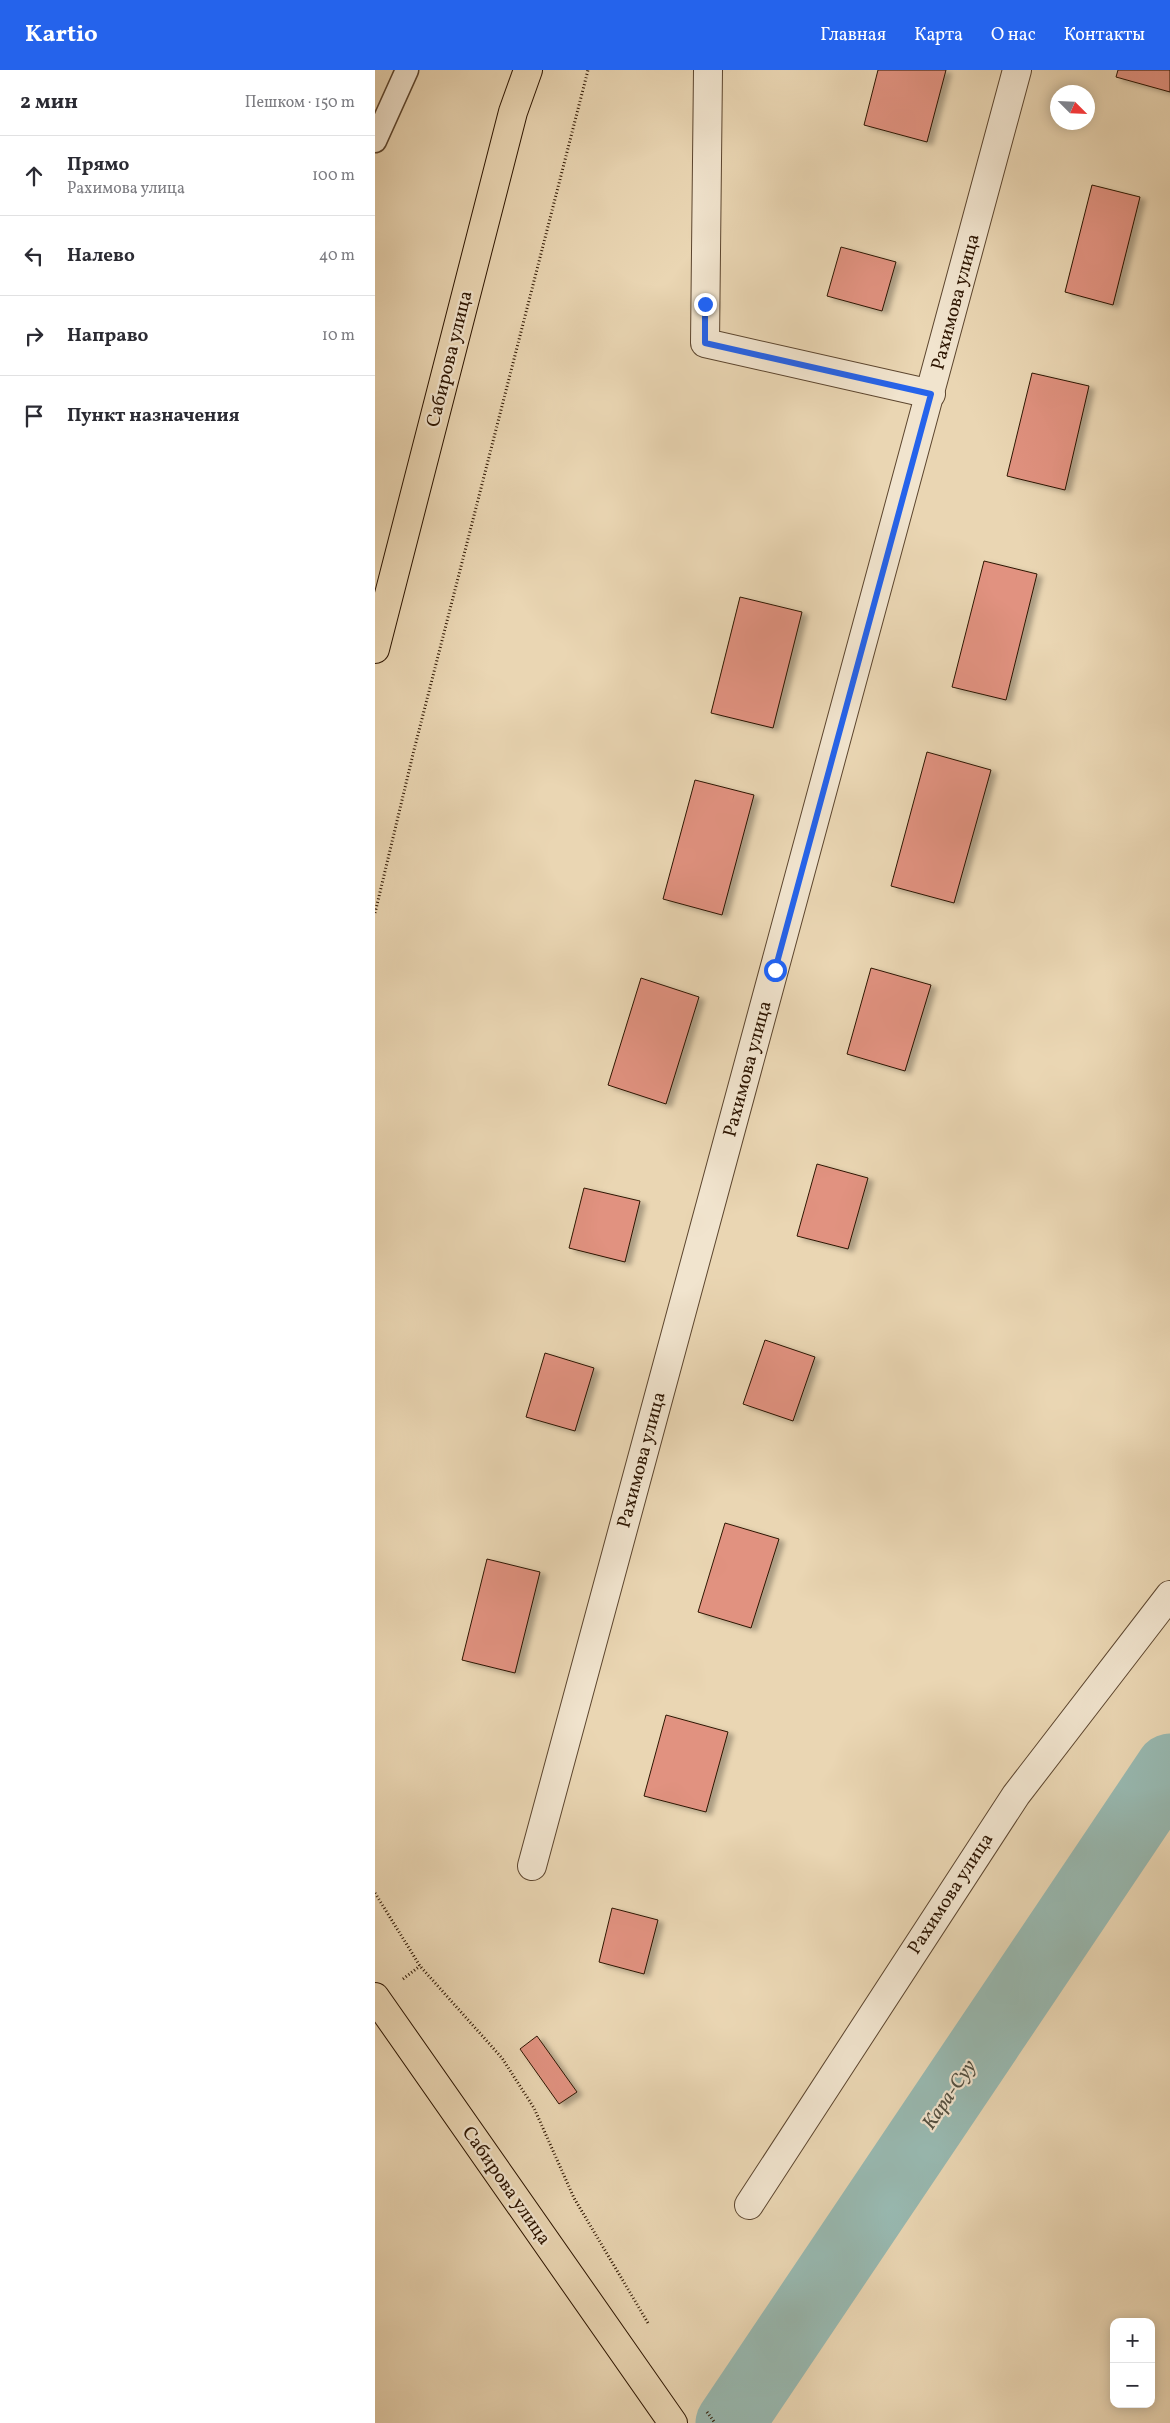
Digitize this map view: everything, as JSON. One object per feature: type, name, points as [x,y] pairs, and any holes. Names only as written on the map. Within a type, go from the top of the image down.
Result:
[{"type":"highway","name":"Сабирова улица","points":[[375,649],[513,112],[528,70]]},
{"type":"highway","name":"Сабирова улица","points":[[375,1997],[673,2423]]},
{"type":"street","points":[[708,70],[705,343],[931,394]]},
{"type":"street","name":"Рахимова улица","points":[[531,1866],[931,394],[1017,70]]},
{"type":"street","name":"Рахимова улица","points":[[749,2205],[1015,1795],[1170,1596]]},
{"type":"lane","points":[[375,141],[407,70]]},
{"type":"path","points":[[375,912],[416,741],[588,70]]},
{"type":"path","points":[[375,1893],[421,1966],[501,2058],[528,2100],[574,2198],[652,2330]]},
{"type":"building","points":[[878,70],[946,70],[927,142],[864,125]]},
{"type":"building","points":[[1118,70],[1170,70],[1170,92],[1116,77]]},
{"type":"building","points":[[1092,185],[1140,197],[1113,305],[1065,292]]},
{"type":"building","points":[[841,247],[896,262],[882,311],[827,296]]},
{"type":"building","points":[[1032,373],[1089,386],[1065,490],[1007,476]]},
{"type":"building","points":[[984,561],[1037,574],[1006,700],[952,687]]},
{"type":"building","points":[[740,597],[802,612],[773,728],[711,713]]},
{"type":"building","points":[[927,752],[991,770],[954,903],[891,886]]},
{"type":"building","points":[[695,780],[754,795],[722,915],[663,899]]},
{"type":"building","points":[[871,968],[931,985],[905,1071],[847,1054]]},
{"type":"building","points":[[641,978],[699,997],[666,1104],[608,1085]]},
{"type":"building","points":[[817,1164],[868,1178],[848,1249],[797,1236]]},
{"type":"building","points":[[584,1188],[640,1201],[625,1262],[569,1248]]},
{"type":"building","points":[[765,1340],[815,1357],[793,1421],[743,1404]]},
{"type":"building","points":[[545,1353],[594,1368],[575,1431],[526,1417]]},
{"type":"building","points":[[725,1523],[779,1539],[751,1628],[698,1612]]},
{"type":"building","points":[[487,1559],[540,1572],[515,1673],[462,1660]]},
{"type":"building","points":[[666,1715],[728,1732],[706,1812],[644,1796]]},
{"type":"building","points":[[612,1908],[658,1920],[644,1974],[599,1962]]},
{"type":"building","points":[[537,2036],[577,2092],[559,2104],[520,2049]]},
{"type":"waterway","name":"Кара-Суу","points":[[730,2423],[1170,1768]]},
{"type":"route","points":[[705,304],[705,343],[931,394],[775,970]]}]
